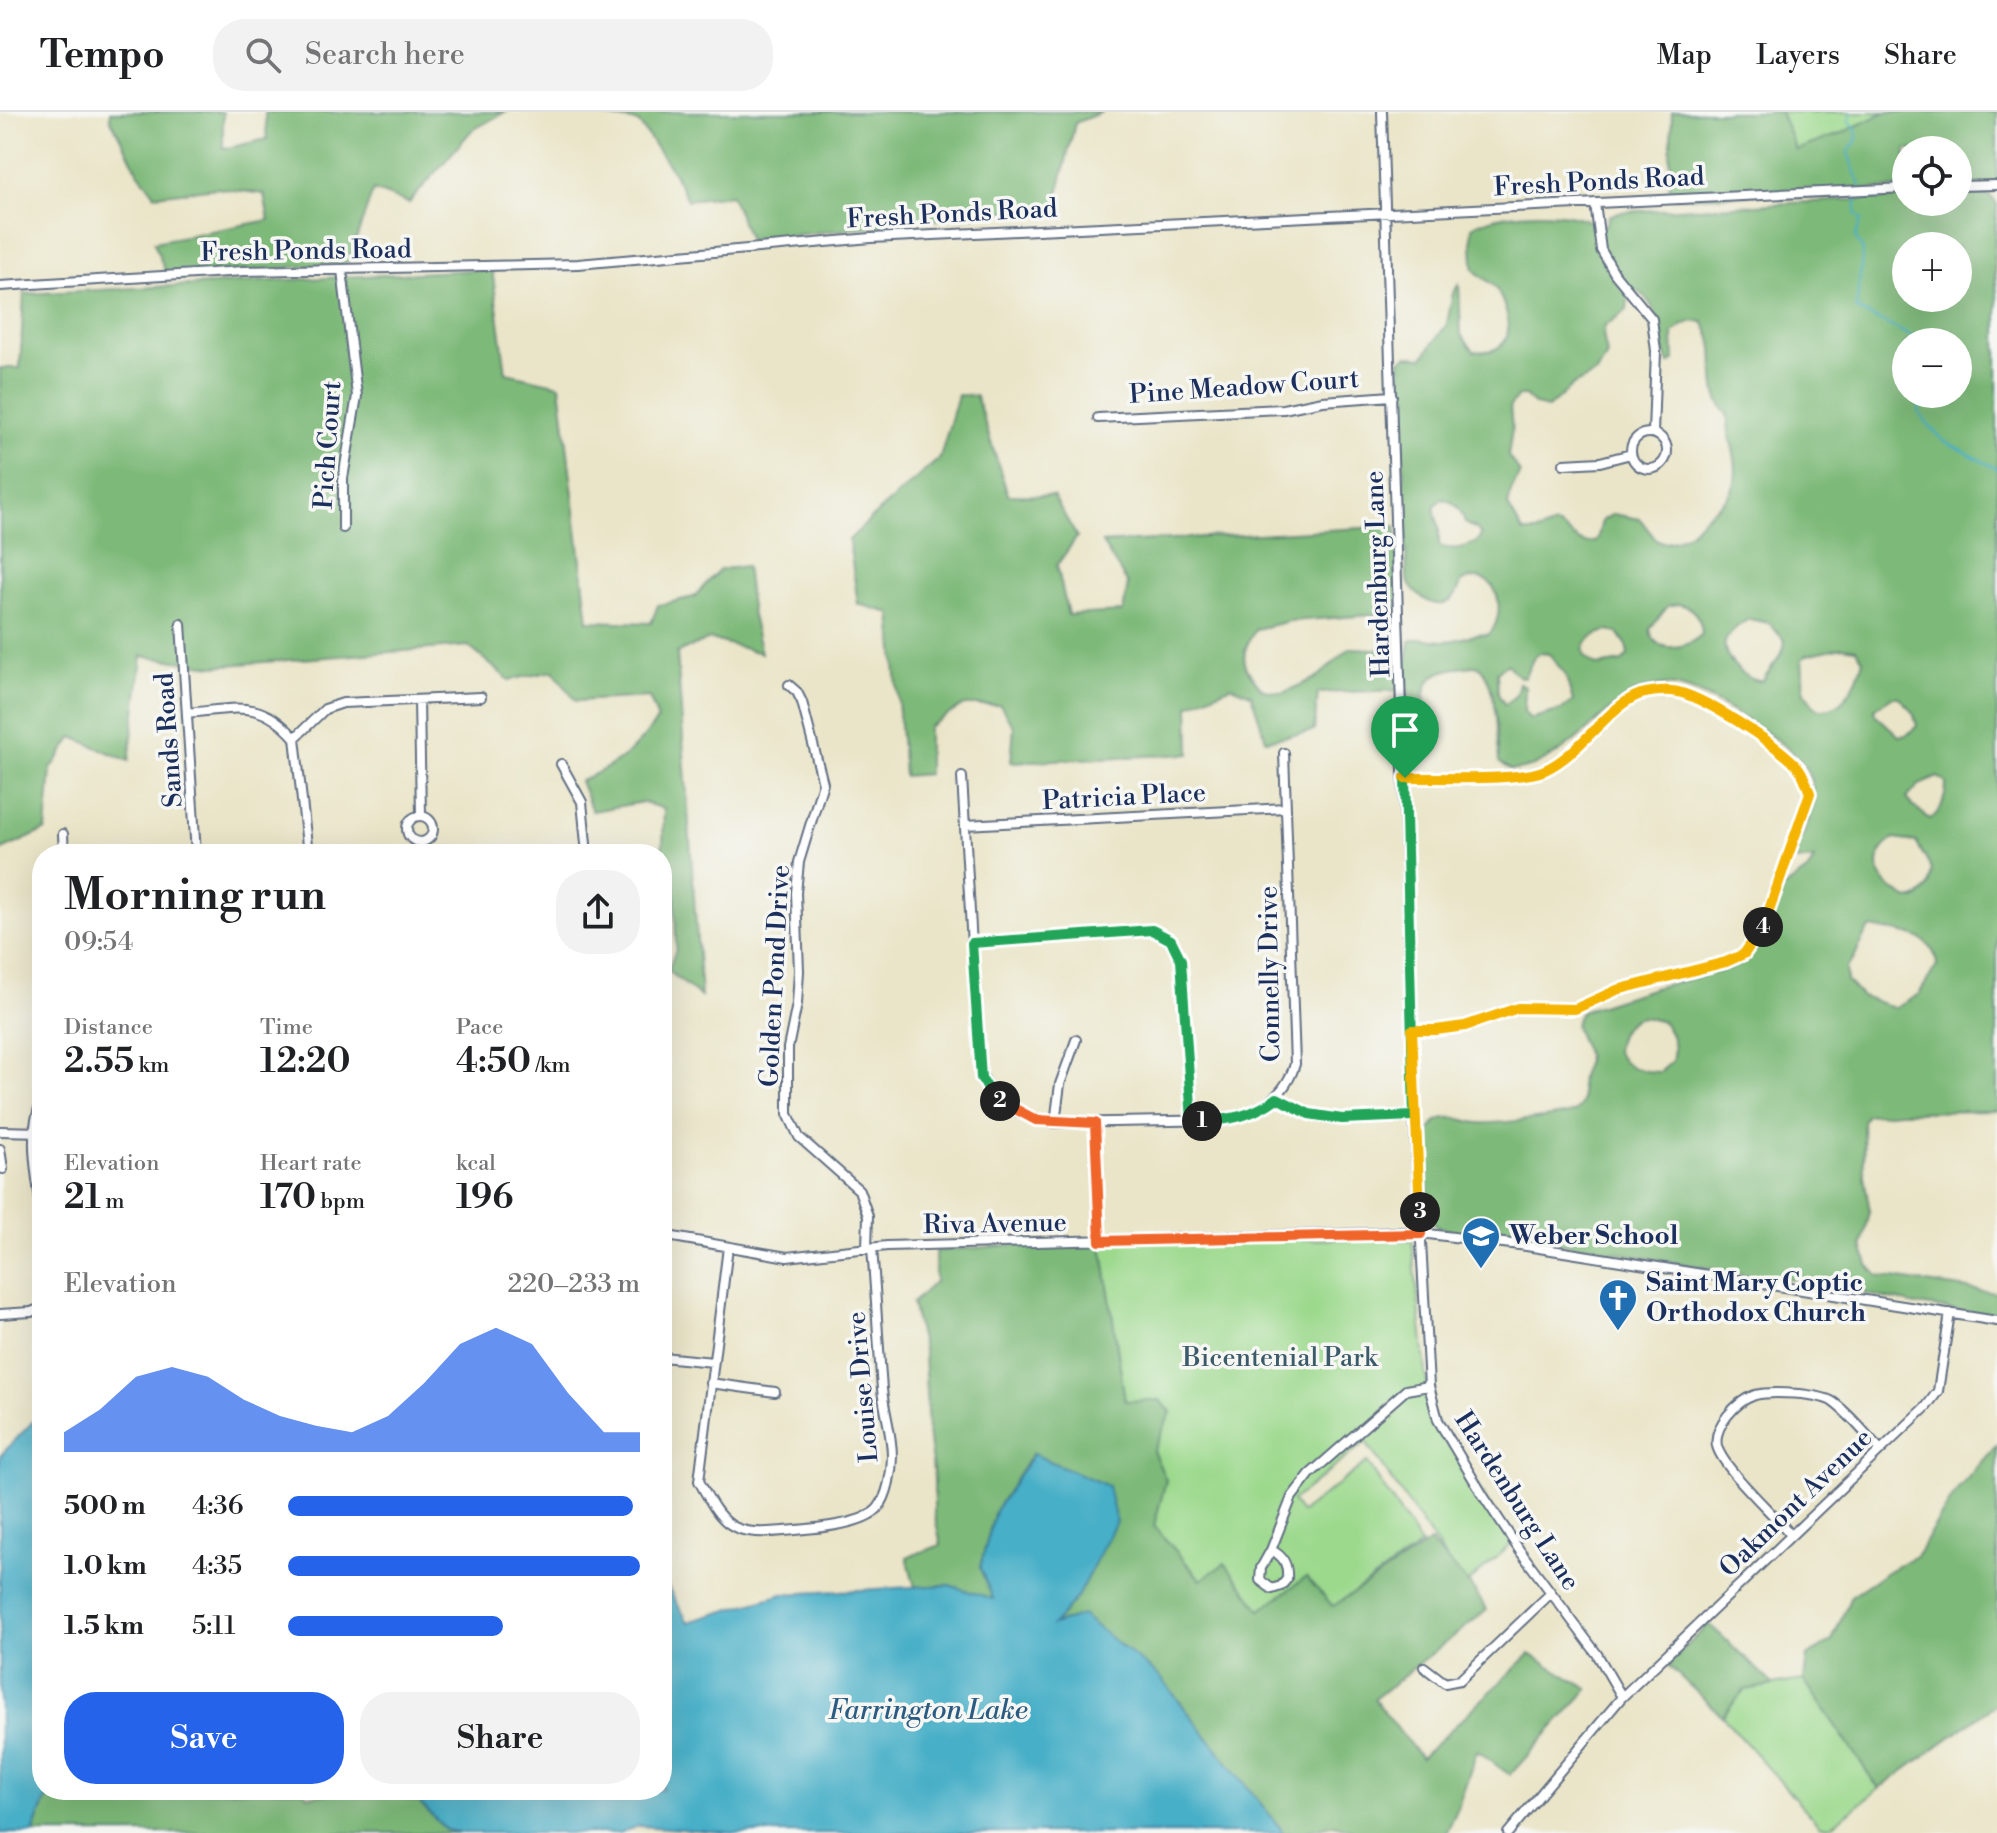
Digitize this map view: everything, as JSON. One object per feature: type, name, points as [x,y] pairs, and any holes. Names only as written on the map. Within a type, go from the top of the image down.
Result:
[{"type":"street","name":"Hardenburg Lane","points":[[1382,112],[1414,1116],[1429,1386],[1438,1420],[1450,1441],[1520,1551],[1597,1654],[1622,1697]]},
{"type":"street","points":[[1972,186],[1997,185]]},
{"type":"street","name":"Fresh Ponds Road","points":[[0,286],[204,273],[578,264],[847,239],[1892,189]]},
{"type":"street","points":[[1595,203],[1601,250],[1615,274],[1652,319],[1656,351],[1653,433]]},
{"type":"street","name":"Pich Court","points":[[342,270],[357,396],[343,478],[343,528]]},
{"type":"street","name":"Pine Meadow Court","points":[[1098,418],[1283,409],[1323,401],[1392,396]]},
{"type":"street","points":[[1653,433],[1661,436],[1667,446],[1667,457],[1660,466],[1643,469],[1635,463],[1631,454],[1637,437],[1653,433]]},
{"type":"street","points":[[1564,464],[1600,462],[1631,454]]},
{"type":"street","name":"Sands Road","points":[[181,624],[195,844]]},
{"type":"street","name":"Golden Pond Drive","points":[[789,685],[802,702],[823,783],[799,862],[796,893],[799,971],[797,1004],[788,1048],[788,1114],[799,1137],[859,1190],[868,1216],[870,1248]]},
{"type":"street","points":[[1405,778],[1524,776],[1545,770],[1574,752],[1625,703],[1642,694],[1673,691],[1697,699],[1781,751],[1800,768],[1810,793],[1760,934],[1744,954],[1726,962],[1617,990],[1575,1009],[1518,1008],[1465,1026],[1412,1030]]},
{"type":"street","points":[[295,738],[325,709],[343,703],[481,697]]},
{"type":"street","points":[[419,700],[421,815]]},
{"type":"street","points":[[187,713],[244,708],[280,721],[295,738],[307,844]]},
{"type":"street","name":"Connelly Drive","points":[[962,777],[981,1078],[992,1094],[1020,1113],[1055,1123],[1227,1120],[1246,1116],[1277,1098],[1291,1079],[1295,1064],[1284,753]]},
{"type":"street","points":[[561,764],[582,802],[586,844]]},
{"type":"street","name":"Patricia Place","points":[[965,825],[1286,808]]},
{"type":"street","points":[[63,834],[64,844]]},
{"type":"street","points":[[972,943],[1152,930],[1171,940],[1181,960],[1192,1121]]},
{"type":"street","points":[[1055,1123],[1060,1084],[1076,1040]]},
{"type":"street","points":[[1277,1098],[1309,1114],[1342,1119],[1414,1116]]},
{"type":"street","points":[[1095,1123],[1100,1241]]},
{"type":"street","points":[[0,1131],[32,1132]]},
{"type":"street","points":[[0,1149],[3,1169]]},
{"type":"street","name":"Riva Avenue","points":[[672,1237],[787,1257],[870,1248],[1421,1234],[1520,1245],[1997,1321]]},
{"type":"street","name":"Louise Drive","points":[[728,1247],[699,1481],[712,1507],[726,1522],[738,1530],[756,1534],[864,1519],[879,1508],[889,1484],[892,1455],[882,1391],[870,1248]]},
{"type":"street","points":[[0,1314],[32,1312]]},
{"type":"street","name":"Oakmont Avenue","points":[[1508,1833],[1622,1697],[1926,1407],[1938,1391],[1950,1313]]},
{"type":"street","points":[[672,1358],[713,1362]]},
{"type":"street","points":[[710,1383],[775,1392]]},
{"type":"street","points":[[1271,1550],[1279,1554],[1287,1566],[1287,1579],[1281,1586],[1272,1589],[1260,1580],[1261,1568],[1292,1497],[1310,1474],[1406,1390],[1429,1386]]},
{"type":"street","points":[[1791,1535],[1729,1466],[1717,1447],[1717,1434],[1731,1413],[1754,1395],[1792,1393],[1831,1401],[1881,1450]]},
{"type":"street","points":[[1424,1667],[1445,1683],[1460,1680],[1551,1593]]},
{"type":"green space","points":[[110,112],[223,112],[223,149],[267,139],[265,112],[505,112],[471,131],[409,203],[373,190],[348,263],[167,277],[154,242],[269,220],[264,194],[217,188],[155,195],[138,172],[110,118]]},
{"type":"green space","points":[[578,112],[1102,112],[1075,123],[1055,207],[749,240],[731,195],[687,200],[674,173],[638,122]]},
{"type":"green space","points":[[1672,112],[1780,112],[1796,150],[1840,134],[1885,112],[1997,112],[1997,185],[1972,186],[1972,136],[1892,136],[1892,189],[1669,198]]},
{"type":"green space","points":[[1745,112],[1946,112],[1907,136],[1892,136],[1892,145],[1865,162],[1762,159]]},
{"type":"green space","points":[[1972,193],[1990,196],[1997,204],[1994,261],[1997,294],[1997,1111],[1867,1115],[1863,1121],[1864,1176],[1870,1212],[1862,1245],[1868,1265],[1878,1276],[1997,1293],[1997,1317],[1911,1304],[1803,1279],[1766,1278],[1564,1244],[1461,1233],[1437,1227],[1433,1221],[1429,1209],[1425,1160],[1428,1135],[1436,1122],[1451,1118],[1479,1123],[1513,1121],[1560,1116],[1576,1111],[1581,1103],[1580,1082],[1587,1058],[1576,1027],[1582,1011],[1654,988],[1730,969],[1746,961],[1763,940],[1784,888],[1808,870],[1814,859],[1794,861],[1814,804],[1811,781],[1801,762],[1790,750],[1747,720],[1712,700],[1678,687],[1654,686],[1628,696],[1570,744],[1544,761],[1525,769],[1511,770],[1499,762],[1493,696],[1484,672],[1477,665],[1448,670],[1430,680],[1424,699],[1426,722],[1423,745],[1416,755],[1410,751],[1406,663],[1410,641],[1449,641],[1488,635],[1498,617],[1499,606],[1493,587],[1486,580],[1475,578],[1462,581],[1453,598],[1441,604],[1420,597],[1407,580],[1400,360],[1408,356],[1423,357],[1447,324],[1453,293],[1459,284],[1461,335],[1474,351],[1488,351],[1505,341],[1508,322],[1502,301],[1495,287],[1474,269],[1472,227],[1498,217],[1548,213],[1579,218],[1602,227],[1609,216],[1619,212],[1892,198],[1892,216],[1972,216]],"holes":[[[1640,292],[1652,307],[1669,364],[1674,360],[1673,333],[1683,325],[1698,321],[1703,322],[1708,331],[1713,348],[1714,383],[1728,417],[1735,457],[1733,489],[1725,501],[1690,531],[1669,542],[1657,541],[1640,519],[1613,514],[1602,521],[1597,541],[1589,543],[1579,541],[1555,525],[1537,532],[1523,532],[1508,506],[1520,473],[1508,456],[1512,429],[1510,406],[1518,396],[1525,396],[1535,405],[1548,408],[1573,385],[1597,373],[1607,355],[1603,334],[1605,326],[1627,310],[1628,296]],[[1441,499],[1457,506],[1465,523],[1481,535],[1478,541],[1464,547],[1448,548],[1439,545],[1434,507]],[[1678,604],[1696,614],[1702,634],[1689,643],[1672,647],[1658,643],[1650,629],[1668,606]],[[1749,619],[1769,623],[1785,641],[1782,652],[1763,681],[1750,678],[1736,668],[1725,648],[1729,635]],[[1608,631],[1618,633],[1626,644],[1628,655],[1622,662],[1598,666],[1583,651],[1593,636]],[[1842,647],[1856,649],[1863,660],[1848,694],[1826,709],[1816,708],[1804,692],[1802,659]],[[1539,653],[1549,654],[1565,674],[1573,701],[1562,710],[1530,719],[1524,711],[1525,686],[1519,683],[1516,695],[1505,705],[1498,694],[1497,672],[1507,664],[1524,678],[1534,657]],[[1892,697],[1899,697],[1913,712],[1917,726],[1907,735],[1899,736],[1874,713],[1875,708]],[[1938,777],[1946,783],[1942,803],[1930,819],[1907,798],[1919,785]],[[1894,839],[1916,842],[1932,870],[1929,887],[1910,900],[1889,886],[1878,866],[1882,852]],[[1870,928],[1902,932],[1929,945],[1937,965],[1919,994],[1896,1008],[1862,997],[1847,981],[1846,968],[1854,959]],[[1643,1017],[1663,1022],[1669,1031],[1674,1051],[1672,1061],[1660,1072],[1630,1066],[1616,1052],[1620,1034],[1631,1021]]]},
{"type":"green space","points":[[492,269],[506,373],[560,385],[588,621],[651,623],[658,605],[694,597],[719,570],[746,566],[752,616],[761,653],[710,639],[677,653],[701,997],[672,974],[676,949],[675,885],[672,885],[672,844],[663,844],[664,809],[643,802],[592,811],[580,781],[625,756],[649,731],[658,719],[649,697],[576,701],[553,671],[509,680],[468,646],[213,666],[142,656],[129,761],[73,737],[51,769],[46,830],[0,851],[0,368],[20,368],[24,294]]},
{"type":"green space","points":[[958,395],[976,396],[1008,495],[1053,496],[1077,537],[1057,565],[1068,615],[1123,612],[1128,584],[1102,543],[1396,526],[1399,613],[1290,621],[1256,629],[1246,647],[1244,661],[1263,690],[1283,693],[1318,677],[1350,648],[1401,650],[1402,690],[1318,693],[1314,731],[1266,740],[1251,694],[1231,686],[1189,705],[1190,754],[1011,762],[1014,727],[1000,705],[964,705],[928,727],[928,774],[904,776],[891,613],[858,604],[849,540],[940,458]]},
{"type":"green space","name":"Bicentenial Park","points":[[1101,1238],[1412,1240],[1430,1411],[1513,1543],[1448,1600],[1451,1566],[1366,1442],[1292,1501],[1301,1513],[1367,1462],[1421,1545],[1333,1607],[1261,1610],[1201,1580],[1153,1526],[1166,1480],[1153,1452],[1171,1412],[1160,1400],[1125,1402]]},
{"type":"green space","points":[[1101,1238],[1125,1401],[1160,1400],[1171,1412],[1153,1451],[1166,1480],[1154,1526],[1201,1580],[1225,1563],[1261,1610],[1306,1577],[1333,1606],[1430,1542],[1471,1586],[1487,1610],[1374,1699],[1421,1758],[1530,1654],[1588,1689],[1510,1775],[1477,1751],[1446,1833],[1360,1833],[1335,1824],[1300,1833],[1284,1833],[1160,1677],[1052,1626],[1077,1597],[1032,1454],[995,1511],[980,1568],[994,1600],[949,1585],[915,1587],[907,1557],[941,1545],[934,1513],[924,1354],[912,1303],[935,1282],[935,1251]]},
{"type":"green space","points":[[1997,1445],[1997,1703],[1879,1789],[1804,1680],[1807,1656],[1832,1641],[1851,1596],[1916,1556],[1958,1489]]},
{"type":"green space","points":[[1709,1624],[1774,1685],[1745,1690],[1722,1716],[1668,1665]]},
{"type":"green space","points":[[1804,1680],[1879,1789],[1831,1826],[1820,1826],[1722,1716],[1745,1689]]},
{"type":"green space","points":[[46,1800],[413,1800],[446,1830],[464,1833],[33,1833]]},
{"type":"water","points":[[32,1422],[32,1800],[46,1800],[33,1833],[0,1833],[0,1456]]},
{"type":"water","name":"Farrington Lake","points":[[1033,1454],[1108,1486],[1116,1522],[1077,1597],[1053,1625],[1082,1615],[1160,1677],[1284,1833],[735,1833],[639,1826],[618,1833],[464,1833],[446,1830],[413,1800],[672,1800],[672,1594],[688,1622],[783,1594],[949,1585],[993,1599],[980,1568],[995,1511]]},
{"type":"waterway","points":[[1852,112],[1849,121],[1856,129],[1857,139],[1848,153],[1860,186]]},
{"type":"waterway","points":[[1858,194],[1856,215],[1862,219],[1855,237],[1863,250],[1856,309],[1895,328]]},
{"type":"waterway","points":[[1919,408],[1919,413],[1941,439],[1997,469]]},
{"type":"place","name":"Weber School","points":[[1481,1270]]},
{"type":"place","name":"Saint Mary Coptic Orthodox Church","points":[[1618,1332]]},
{"type":"route","points":[[1673,691],[1697,699],[1781,751],[1800,768],[1810,793],[1760,934],[1744,954],[1726,962],[1617,990],[1575,1009],[1518,1008],[1465,1026],[1412,1030],[1421,1234],[1100,1241],[1095,1123],[1036,1120],[992,1094],[981,1078],[972,943],[1152,930],[1171,940],[1181,960],[1192,1121],[1246,1116],[1277,1098],[1309,1114],[1342,1119],[1414,1116],[1405,778],[1524,776],[1545,770],[1574,752],[1625,703],[1642,694],[1673,691]]}]
